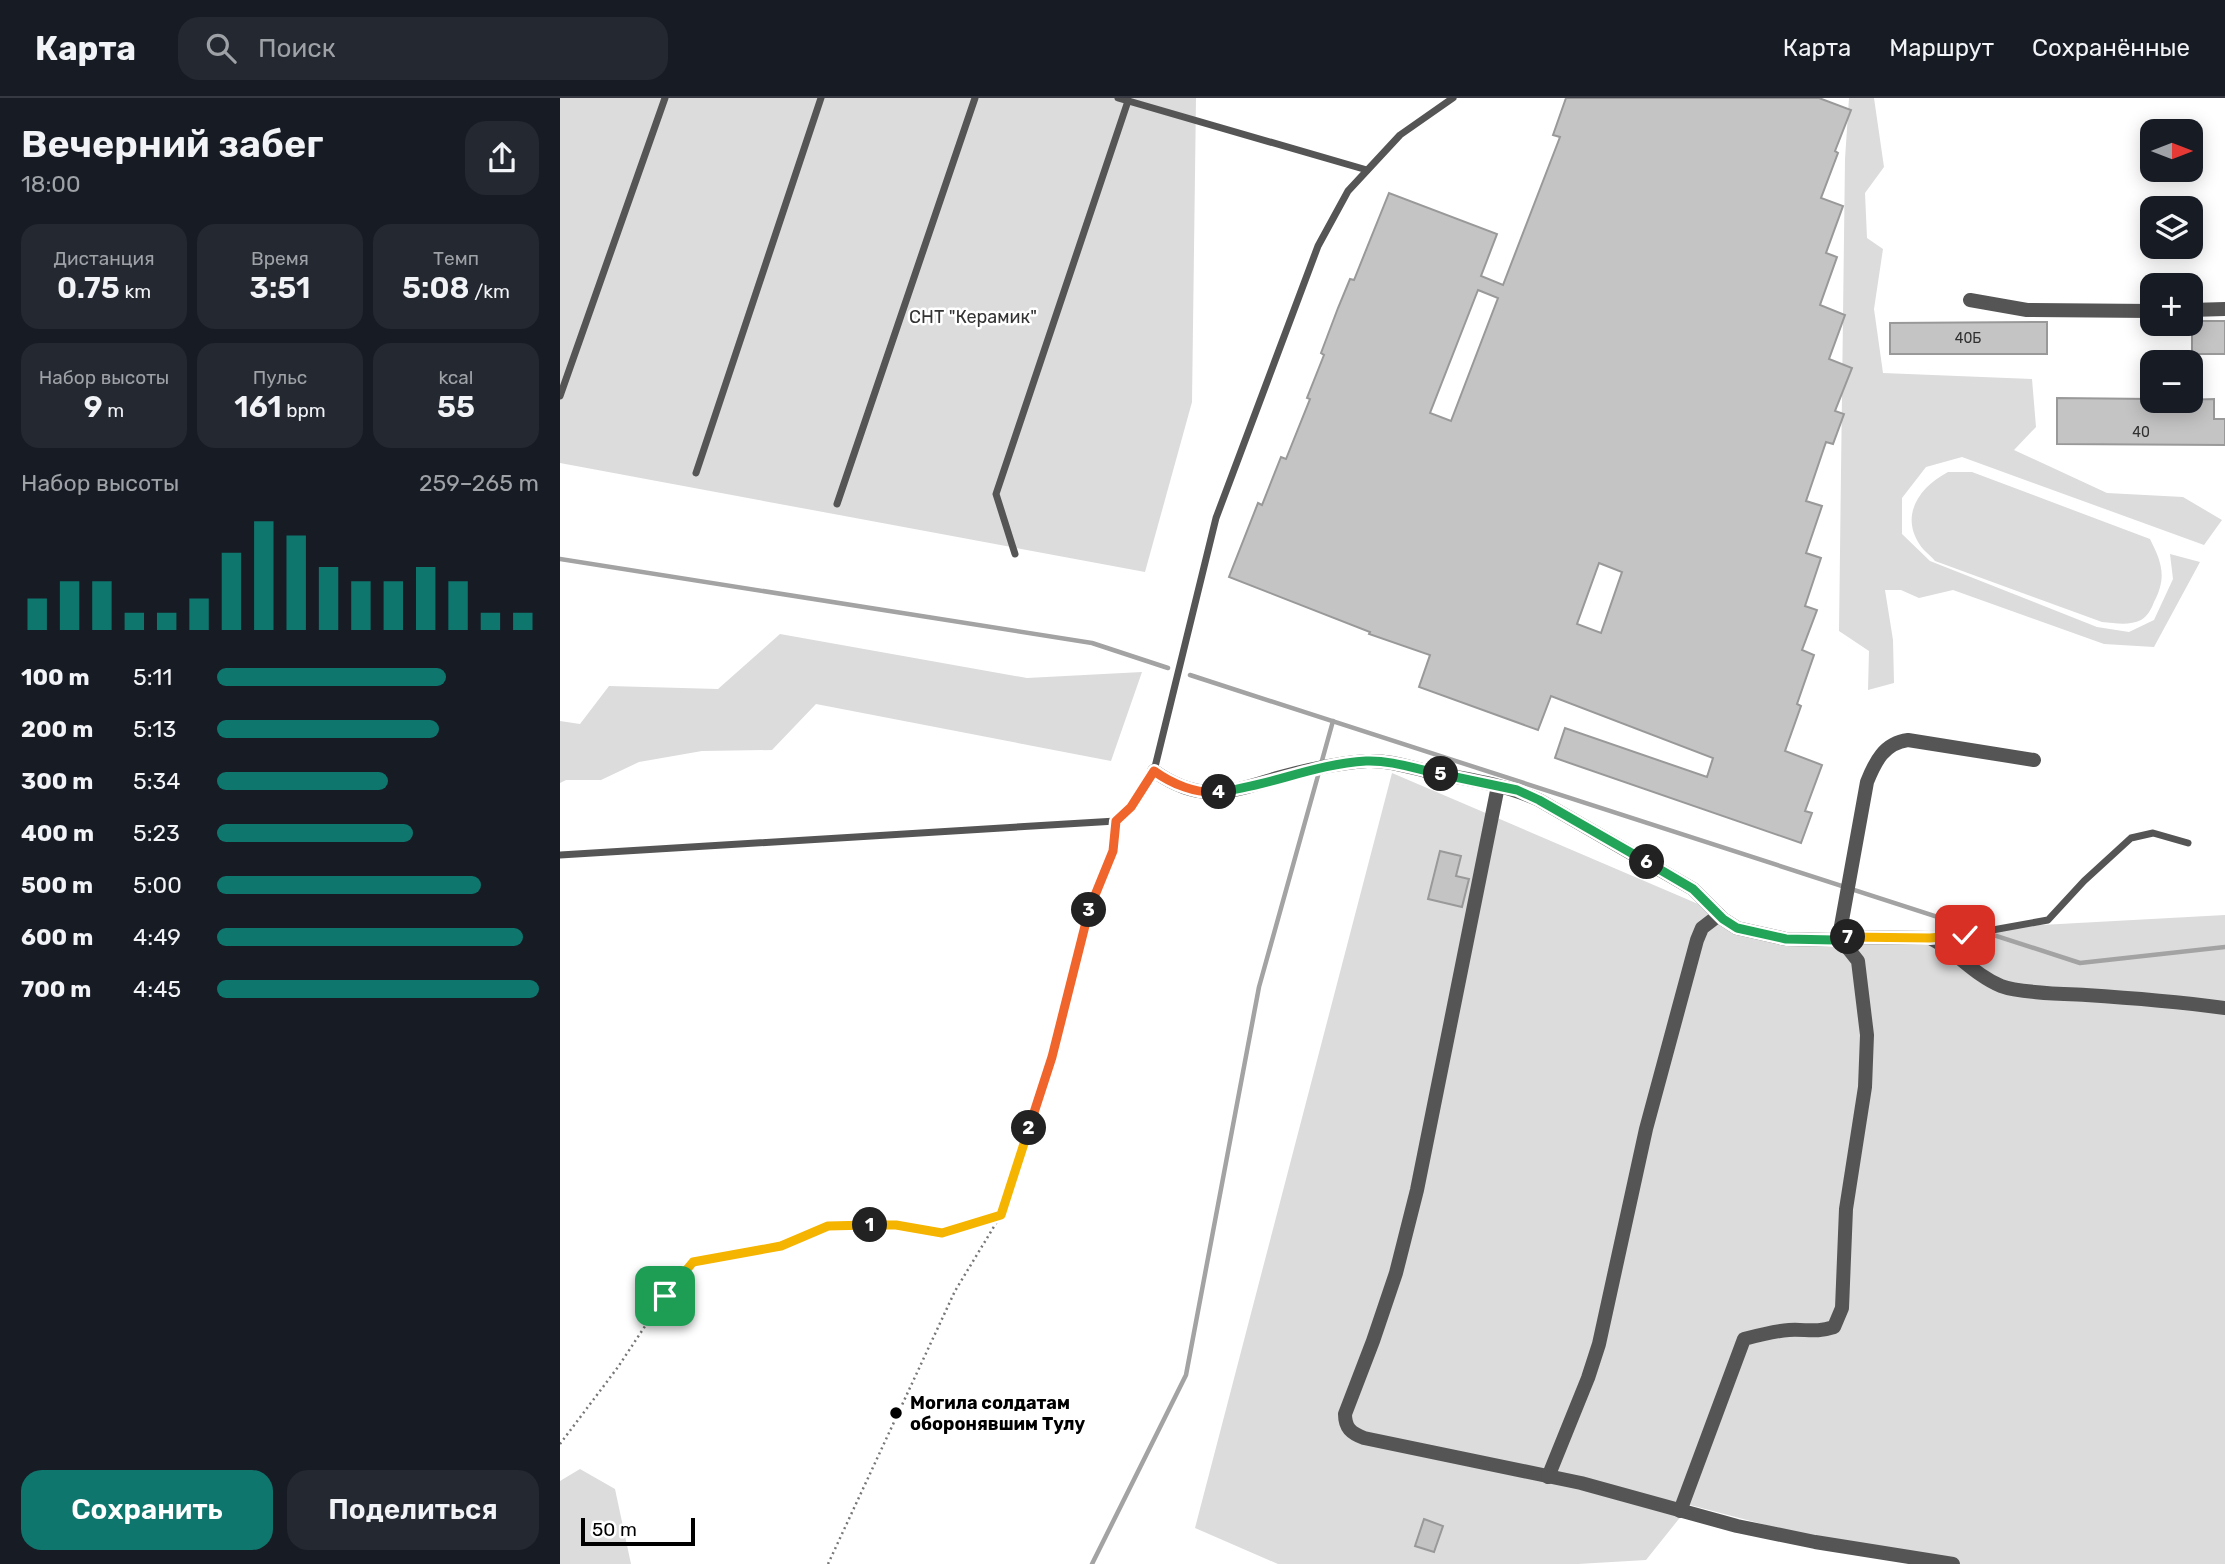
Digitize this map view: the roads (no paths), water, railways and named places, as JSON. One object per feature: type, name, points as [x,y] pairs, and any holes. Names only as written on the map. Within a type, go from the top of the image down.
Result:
[{"type":"street","points":[[1970,300],[2027,310],[2140,311]]},
{"type":"street","points":[[2203,310],[2225,309]]},
{"type":"street","points":[[1680,1511],[1744,1339],[1774,1331],[1816,1332],[1834,1327],[1842,1308],[1846,1209],[1865,1087],[1867,1035],[1858,961],[1839,937],[1867,782],[1874,765],[1886,748],[1898,741],[1909,740],[2035,760]]},
{"type":"street","points":[[1154,771],[1167,780],[1190,789],[1213,792],[1233,790],[1320,768],[1377,762],[1517,790],[1684,883],[1737,928],[1786,939],[1930,938],[2003,987],[2225,1008]]},
{"type":"street","points":[[1498,786],[1417,1190],[1396,1273],[1349,1401],[1345,1423],[1348,1429],[1364,1438],[1548,1476],[1737,1527],[1953,1564]]},
{"type":"street","points":[[1548,1476],[1599,1344],[1639,1154],[1697,940],[1708,921],[1719,915]]},
{"type":"lane","points":[[560,396],[665,98]]},
{"type":"lane","points":[[696,473],[821,98]]},
{"type":"lane","points":[[837,504],[975,98]]},
{"type":"lane","points":[[1118,98],[1367,170]]},
{"type":"lane","points":[[560,855],[1116,821],[1131,807],[1154,771],[1216,518],[1318,246],[1348,191],[1367,170],[1400,135],[1453,98]]},
{"type":"lane","points":[[1015,554],[996,494],[1128,101]]},
{"type":"lane","points":[[1930,938],[1965,935],[2048,920],[2084,881],[2131,838],[2153,833],[2188,843]]},
{"type":"waterway","points":[[560,559],[1092,643],[1168,668]]},
{"type":"waterway","points":[[1190,675],[2080,963],[2225,947]]},
{"type":"waterway","points":[[1321,764],[1333,721]]},
{"type":"waterway","points":[[1092,1564],[1186,1375],[1259,987],[1319,772]]},
{"type":"place","name":"Могила солдатам оборонявшим Тулу","points":[[896,1413]]},
{"type":"park label","name":"СНТ \"Керамик\"","points":[[973,317]]}]
